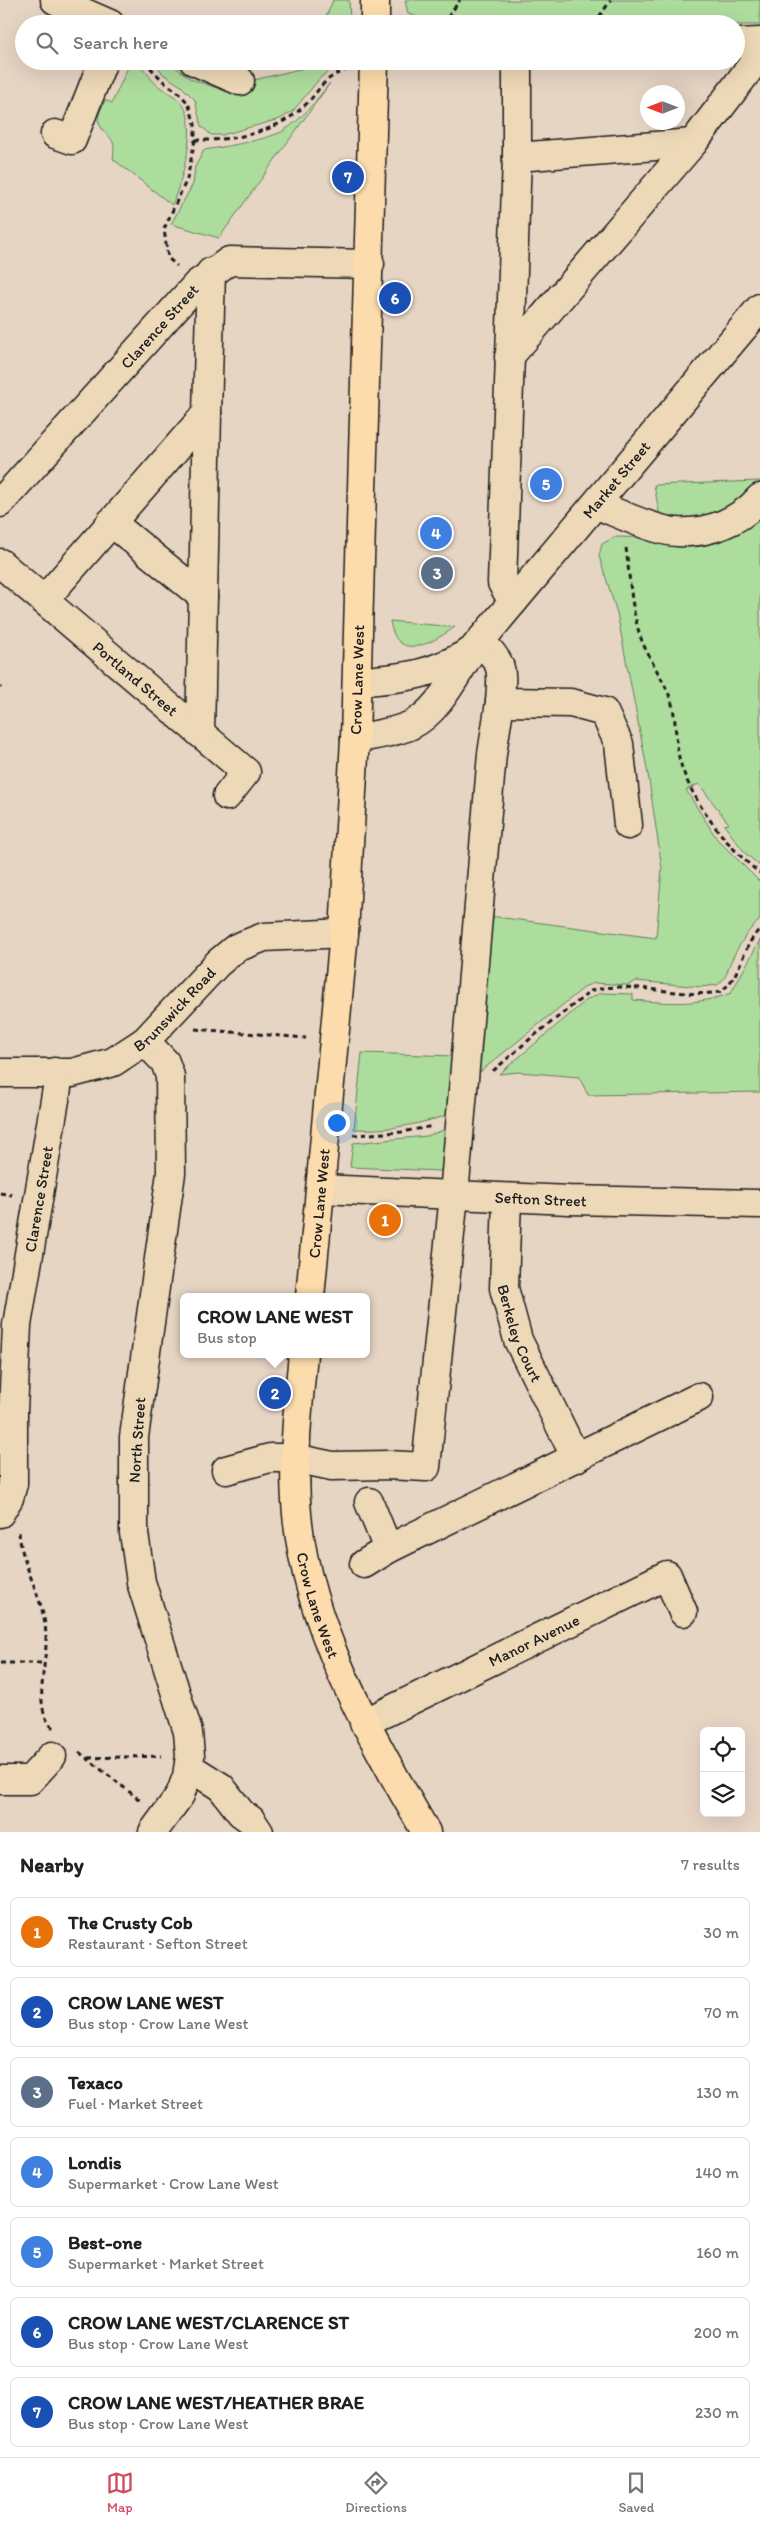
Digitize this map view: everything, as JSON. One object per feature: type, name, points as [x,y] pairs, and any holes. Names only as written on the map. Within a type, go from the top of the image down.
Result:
[{"type":"main road","points":[[375,0],[375,15]]},
{"type":"main road","name":"Crow Lane West","points":[[310,1293],[344,933],[355,739],[370,264],[362,70]]},
{"type":"main road","name":"Crow Lane West","points":[[304,1358],[294,1458],[299,1533],[309,1582],[327,1634],[364,1723],[426,1832]]},
{"type":"street","points":[[55,0],[89,15]]},
{"type":"street","points":[[745,43],[760,42]]},
{"type":"street","points":[[509,357],[693,143],[760,55]]},
{"type":"street","points":[[72,140],[99,70]]},
{"type":"street","points":[[215,70],[240,81]]},
{"type":"street","points":[[513,602],[502,583],[517,157],[518,70]]},
{"type":"street","points":[[517,157],[693,143]]},
{"type":"street","name":"Clarence Street","points":[[0,503],[204,278],[229,261],[370,264]]},
{"type":"street","points":[[200,733],[207,413],[204,278]]},
{"type":"street","name":"Market Street","points":[[355,739],[411,726],[439,700],[476,646],[597,505],[760,308]]},
{"type":"street","points":[[44,600],[207,413]]},
{"type":"street","points":[[597,505],[676,532],[694,532],[730,523],[760,498]]},
{"type":"street","points":[[111,522],[203,597]]},
{"type":"street","name":"Portland Street","points":[[1,566],[44,600],[246,772],[227,796]]},
{"type":"street","points":[[226,1470],[270,1458],[294,1458],[315,1464],[332,1466],[388,1465],[426,1467],[454,1195],[492,754],[500,702],[502,667],[495,656],[476,646]]},
{"type":"street","name":"Market Street","points":[[357,682],[413,676],[431,672],[476,646]]},
{"type":"street","points":[[500,702],[571,703],[604,712],[619,744],[628,825]]},
{"type":"street","name":"Brunswick Road","points":[[0,1073],[72,1073],[113,1062],[145,1042],[218,963],[236,948],[264,937],[344,933]]},
{"type":"street","name":"North Street","points":[[145,1042],[165,1062],[170,1076],[171,1173],[134,1436],[134,1533],[142,1582],[188,1732],[190,1761],[180,1795],[158,1826]]},
{"type":"street","name":"Clarence Street","points":[[2,1511],[13,1484],[13,1412],[9,1325],[57,1088],[55,1072]]},
{"type":"street","name":"Sefton Street","points":[[321,1189],[507,1198],[760,1204]]},
{"type":"street","name":"Berkeley Court","points":[[507,1198],[504,1288],[518,1340],[576,1458]]},
{"type":"street","points":[[364,1564],[388,1549],[699,1397]]},
{"type":"street","points":[[369,1502],[388,1549]]},
{"type":"street","name":"Manor Avenue","points":[[364,1723],[667,1575],[683,1612]]},
{"type":"street","points":[[0,1780],[30,1780],[59,1748]]},
{"type":"street","points":[[190,1761],[221,1787],[241,1813],[251,1820],[259,1832]]},
{"type":"path","points":[[449,15],[460,0]]},
{"type":"path","points":[[600,15],[611,0]]},
{"type":"path","points":[[152,70],[165,84],[178,92],[188,103],[195,124],[195,140],[187,179],[164,229],[168,258],[204,278]]},
{"type":"path","points":[[195,140],[219,140],[278,125],[304,107],[321,84],[351,70]]},
{"type":"path","points":[[628,517],[626,544],[635,615],[642,640],[670,697],[676,719],[678,752],[683,770],[704,810],[726,839],[760,873]]},
{"type":"path","points":[[493,1072],[545,1026],[591,991],[599,989],[627,989],[719,992],[730,984],[748,944],[760,930]]},
{"type":"path","points":[[190,1028],[311,1039]]},
{"type":"path","points":[[326,1132],[354,1135],[402,1132],[452,1120],[460,1110]]},
{"type":"path","points":[[2,1511],[18,1518],[22,1558],[36,1587],[44,1617],[43,1711],[59,1748],[87,1758],[190,1761]]},
{"type":"path","points":[[0,1663],[45,1663]]},
{"type":"path","points":[[87,1758],[158,1826]]},
{"type":"green space","points":[[333,0],[349,0],[350,15],[327,15]]},
{"type":"green space","points":[[405,0],[760,0],[760,25],[745,25],[745,15],[408,14]]},
{"type":"green space","points":[[127,70],[145,70],[158,86],[182,104],[187,113],[189,139],[184,168],[172,205],[113,159],[114,145],[98,120],[105,100],[112,103]]},
{"type":"green space","points":[[160,70],[179,70],[191,79],[240,96],[246,94],[254,80],[296,70],[331,70],[321,77],[293,111],[280,119],[222,135],[211,135],[201,126],[195,100]]},
{"type":"green space","points":[[330,83],[219,238],[171,224],[193,184],[195,167],[204,150],[256,140],[283,131],[303,115]]},
{"type":"green space","points":[[760,481],[760,866],[746,854],[724,825],[729,824],[699,784],[686,790],[717,839],[760,882],[760,920],[744,938],[725,976],[717,985],[701,987],[636,981],[628,985],[594,983],[586,986],[475,1076],[489,916],[656,938],[662,868],[648,774],[617,613],[599,556],[602,544],[615,537],[664,538],[654,485]]},
{"type":"green space","points":[[390,621],[455,627],[436,639],[417,646],[408,646],[400,642],[394,634]]},
{"type":"green space","points":[[760,940],[760,1092],[588,1095],[579,1077],[519,1072],[499,1074],[588,999],[601,993],[633,994],[633,1000],[671,1003],[695,1002],[731,993]]},
{"type":"green space","points":[[362,1053],[456,1056],[454,1113],[405,1126],[380,1129],[354,1129]]},
{"type":"green space","points":[[452,1127],[449,1163],[440,1171],[350,1167],[353,1143],[427,1136]]},
{"type":"place","name":"CROW LANE WEST/HEATHER BRAE","points":[[348,177]]},
{"type":"place","name":"CROW LANE WEST/CLARENCE ST","points":[[395,298]]},
{"type":"place","name":"Best-one","points":[[546,484]]},
{"type":"place","name":"Londis","points":[[436,533]]},
{"type":"place","name":"Texaco","points":[[437,573]]},
{"type":"place","name":"The Crusty Cob","points":[[385,1220]]},
{"type":"place","name":"CROW LANE WEST","points":[[275,1393]]}]
